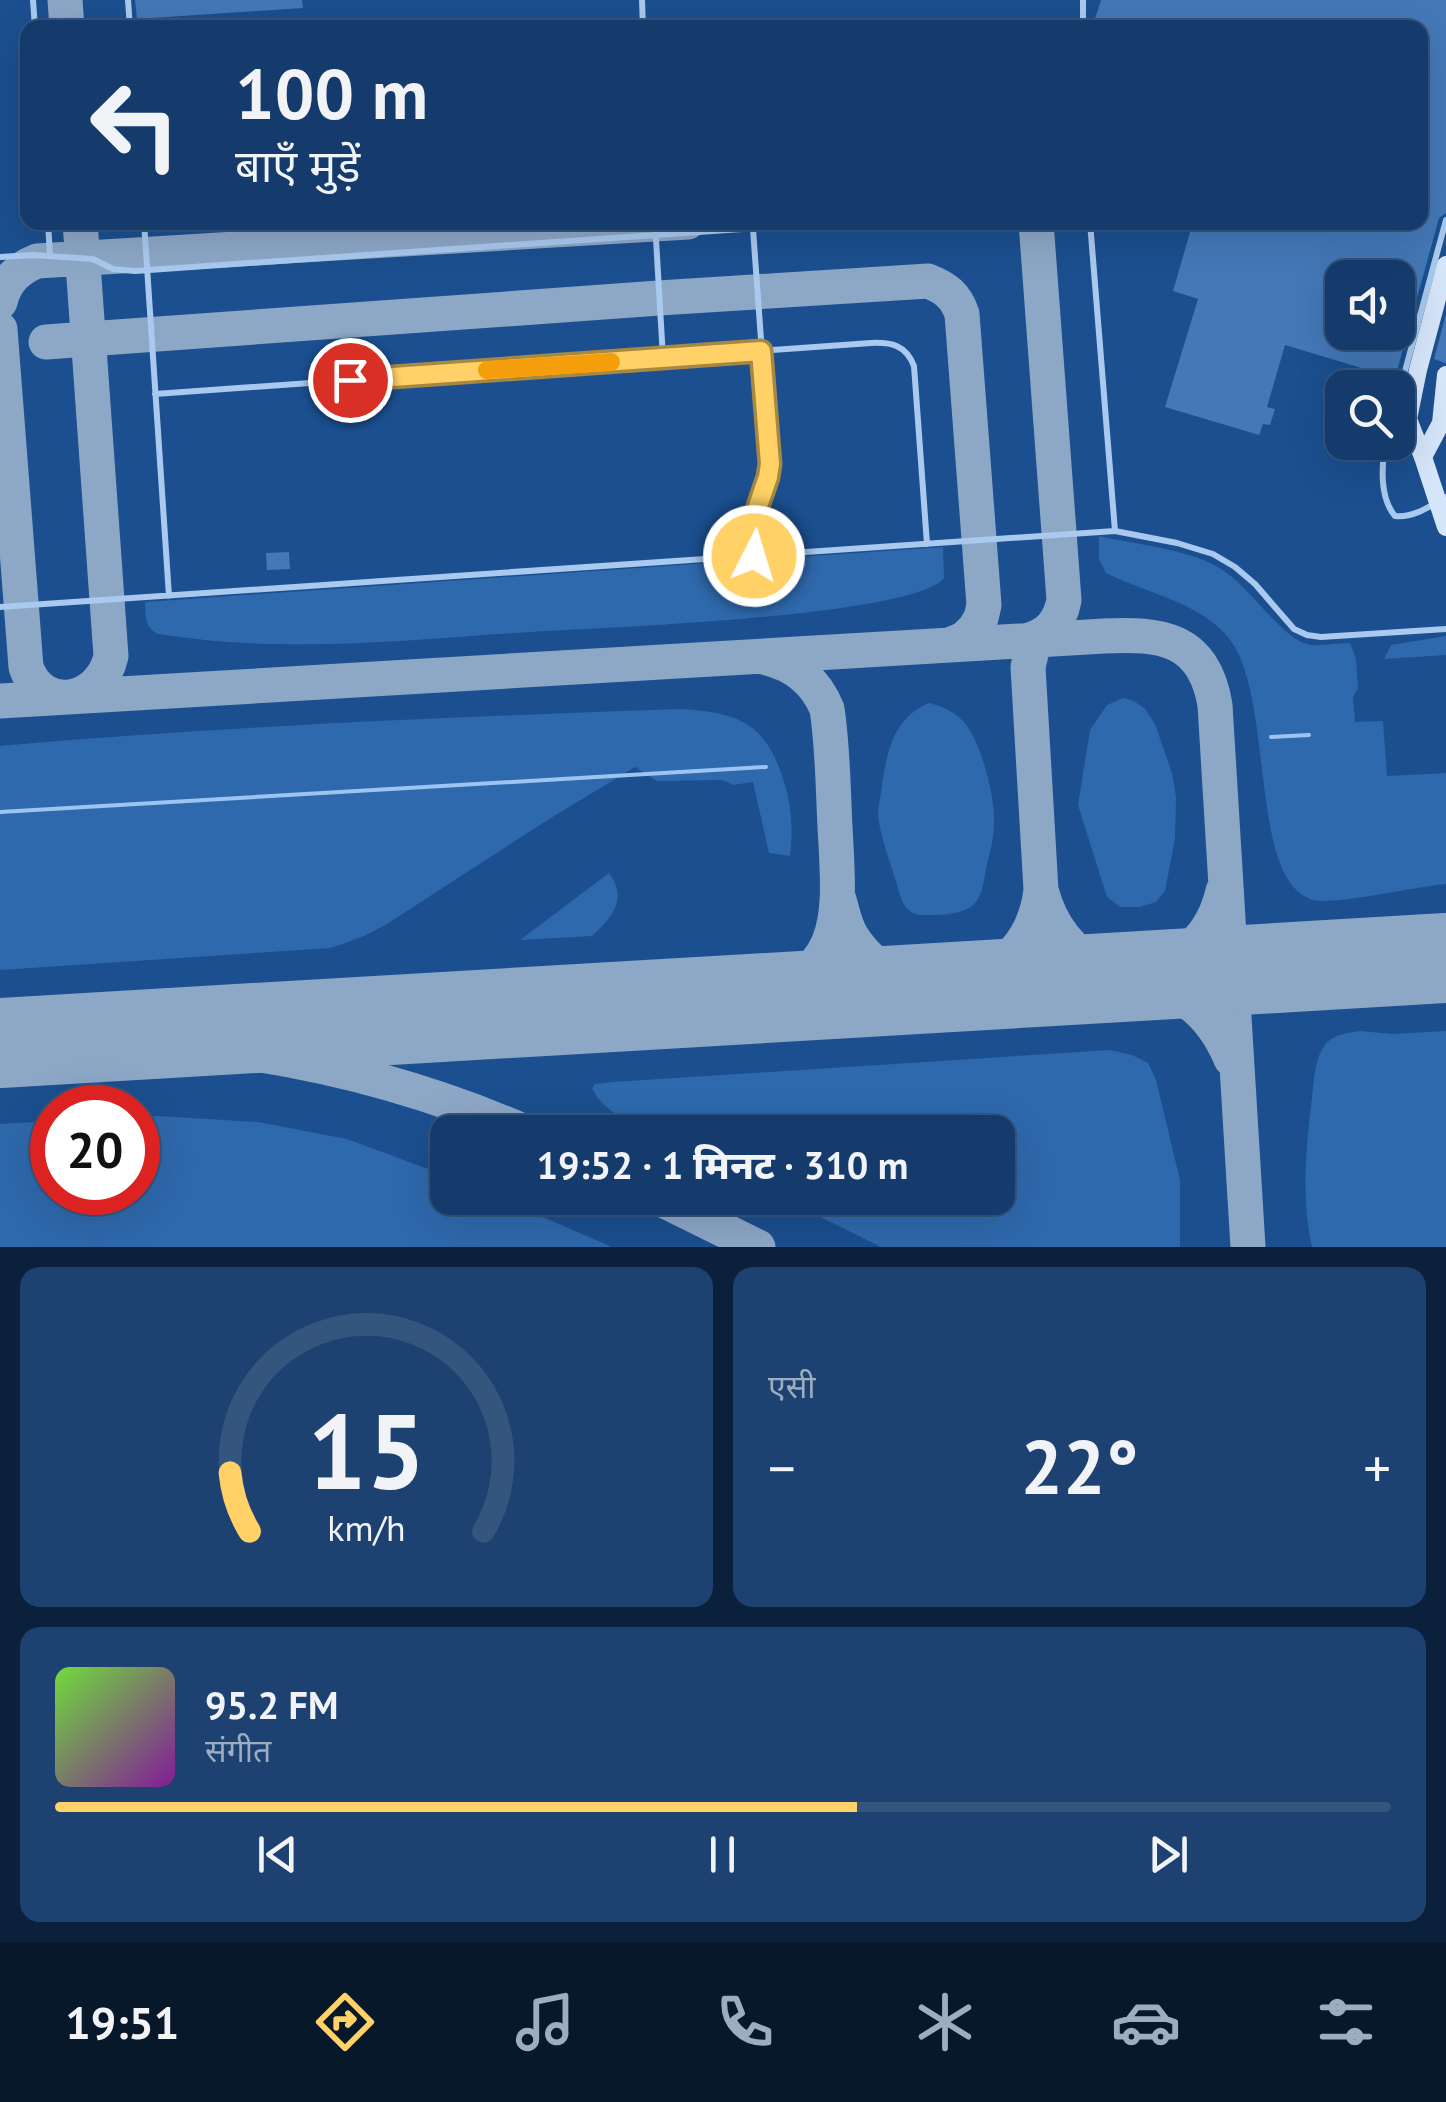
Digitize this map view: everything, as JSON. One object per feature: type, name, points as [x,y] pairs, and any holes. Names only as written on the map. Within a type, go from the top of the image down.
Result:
[{"type":"street","points":[[1446,265],[1408,420],[1446,527]]},
{"type":"street","points":[[1422,456],[1440,423],[1446,375]]},
{"type":"lane","points":[[1405,370],[1446,220]]},
{"type":"lane","points":[[48,230],[50,256]]},
{"type":"lane","points":[[144,230],[169,596]]},
{"type":"lane","points":[[656,230],[663,358]]},
{"type":"lane","points":[[0,257],[94,259],[113,269],[147,271],[739,230]]},
{"type":"lane","points":[[753,230],[770,464],[754,518],[754,556]]},
{"type":"lane","points":[[1092,230],[1115,531]]},
{"type":"lane","points":[[155,394],[885,342],[900,348],[912,360],[927,544]]},
{"type":"lane","points":[[1385,460],[1384,490],[1396,516],[1417,513],[1446,497]]},
{"type":"lane","points":[[0,607],[1115,531],[1176,543],[1220,558],[1255,584],[1294,629],[1307,635],[1446,629]]},
{"type":"shaded area","points":[[1099,536],[1175,551],[1204,561],[1230,575],[1300,641],[1311,645],[1350,643],[1356,659],[1358,688],[1353,697],[1355,722],[1383,721],[1387,776],[1446,773],[1446,884],[1320,901],[1310,899],[1290,883],[1277,855],[1269,820],[1252,698],[1242,663],[1227,636],[1201,614],[1106,573],[1099,559]]},
{"type":"shaded area","points":[[943,547],[944,578],[920,591],[876,602],[750,618],[311,644],[203,640],[158,634],[150,628],[146,616],[145,602]]},
{"type":"shaded area","points":[[1446,636],[1446,655],[1384,659],[1391,645]]},
{"type":"shaded area","points":[[1123,698],[1145,709],[1155,724],[1176,797],[1175,839],[1165,891],[1156,902],[1140,907],[1120,907],[1107,897],[1078,805],[1090,730],[1107,705]]},
{"type":"shaded area","points":[[929,703],[947,709],[970,730],[981,754],[994,811],[992,845],[977,900],[969,908],[942,915],[915,914],[902,901],[878,815],[894,736],[908,717]]},
{"type":"shaded area","points":[[681,709],[736,719],[760,735],[770,748],[789,803],[790,856],[769,853],[753,782],[733,785],[722,780],[657,781],[635,767],[387,924],[331,948],[0,970],[0,746],[255,728]]},
{"type":"shaded area","points":[[609,873],[618,899],[606,922],[592,936],[520,940]]},
{"type":"shaded area","points":[[1360,1031],[1446,1031],[1446,1247],[1312,1247],[1306,1172],[1317,1064],[1328,1041]]},
{"type":"shaded area","points":[[1110,1050],[1132,1055],[1148,1063],[1156,1080],[1180,1180],[1180,1247],[881,1247],[816,1215],[1015,1215],[1015,1115],[618,1115],[592,1088],[595,1084]]},
{"type":"shaded area","points":[[160,1116],[258,1122],[347,1139],[430,1170],[430,1215],[538,1215],[612,1247],[0,1247],[0,1124],[30,1122],[30,1215],[160,1215]]},
{"type":"building","points":[[135,0],[302,0],[303,8],[137,19]]},
{"type":"building","points":[[1101,0],[1446,0],[1446,213],[1439,218],[1415,305],[1415,260],[1325,260],[1325,350],[1403,350],[1397,370],[1368,370],[1285,345],[1267,407],[1275,409],[1270,425],[1263,424],[1259,435],[1165,407],[1198,299],[1173,291],[1191,230],[1428,230],[1428,20],[1095,20]]},
{"type":"building","points":[[1446,314],[1446,363],[1445,363],[1434,359]]},
{"type":"building","points":[[289,552],[290,569],[267,570],[266,553]]},
{"type":"waterway","points":[[1271,737],[1309,735]]},
{"type":"waterway","points":[[0,812],[766,767]]},
{"type":"taxiway","points":[[65,0],[66,20]]},
{"type":"taxiway","points":[[0,329],[26,667],[45,692],[71,697],[96,684],[111,656],[81,230]]},
{"type":"taxiway","points":[[0,302],[13,277],[37,261],[554,230]]},
{"type":"taxiway","points":[[1026,641],[1052,626],[1064,600],[1037,230]]},
{"type":"taxiway","points":[[46,342],[928,281],[949,293],[962,314],[984,605],[975,628],[964,639],[949,645]]},
{"type":"taxiway","points":[[839,900],[852,937],[876,964],[904,980],[934,986],[963,983],[991,971],[1015,952],[1032,924],[1041,890],[1028,667],[1032,650],[1044,634]]},
{"type":"taxiway","points":[[0,701],[1104,636],[1144,636],[1177,644],[1201,666],[1215,705],[1248,1247]]},
{"type":"taxiway","points":[[741,1000],[776,990],[802,976],[819,959],[836,916],[837,860],[827,709],[804,676],[767,658]]},
{"type":"taxiway","points":[[1041,890],[1050,914],[1071,945],[1102,967],[1145,979],[1186,1000],[1210,1022],[1231,1059]]},
{"type":"taxiway","points":[[1136,977],[1167,964],[1203,936],[1223,891]]},
{"type":"taxiway","points":[[58,1040],[193,1046],[293,1061],[411,1090],[483,1115]]},
{"type":"taxiway","points":[[693,1215],[758,1247]]},
{"type":"runway","points":[[0,1043],[1446,958]]},
{"type":"slow traffic","points":[[487,370],[611,362]]},
{"type":"route","points":[[350,380],[761,351],[770,464],[754,518],[754,556]]}]
